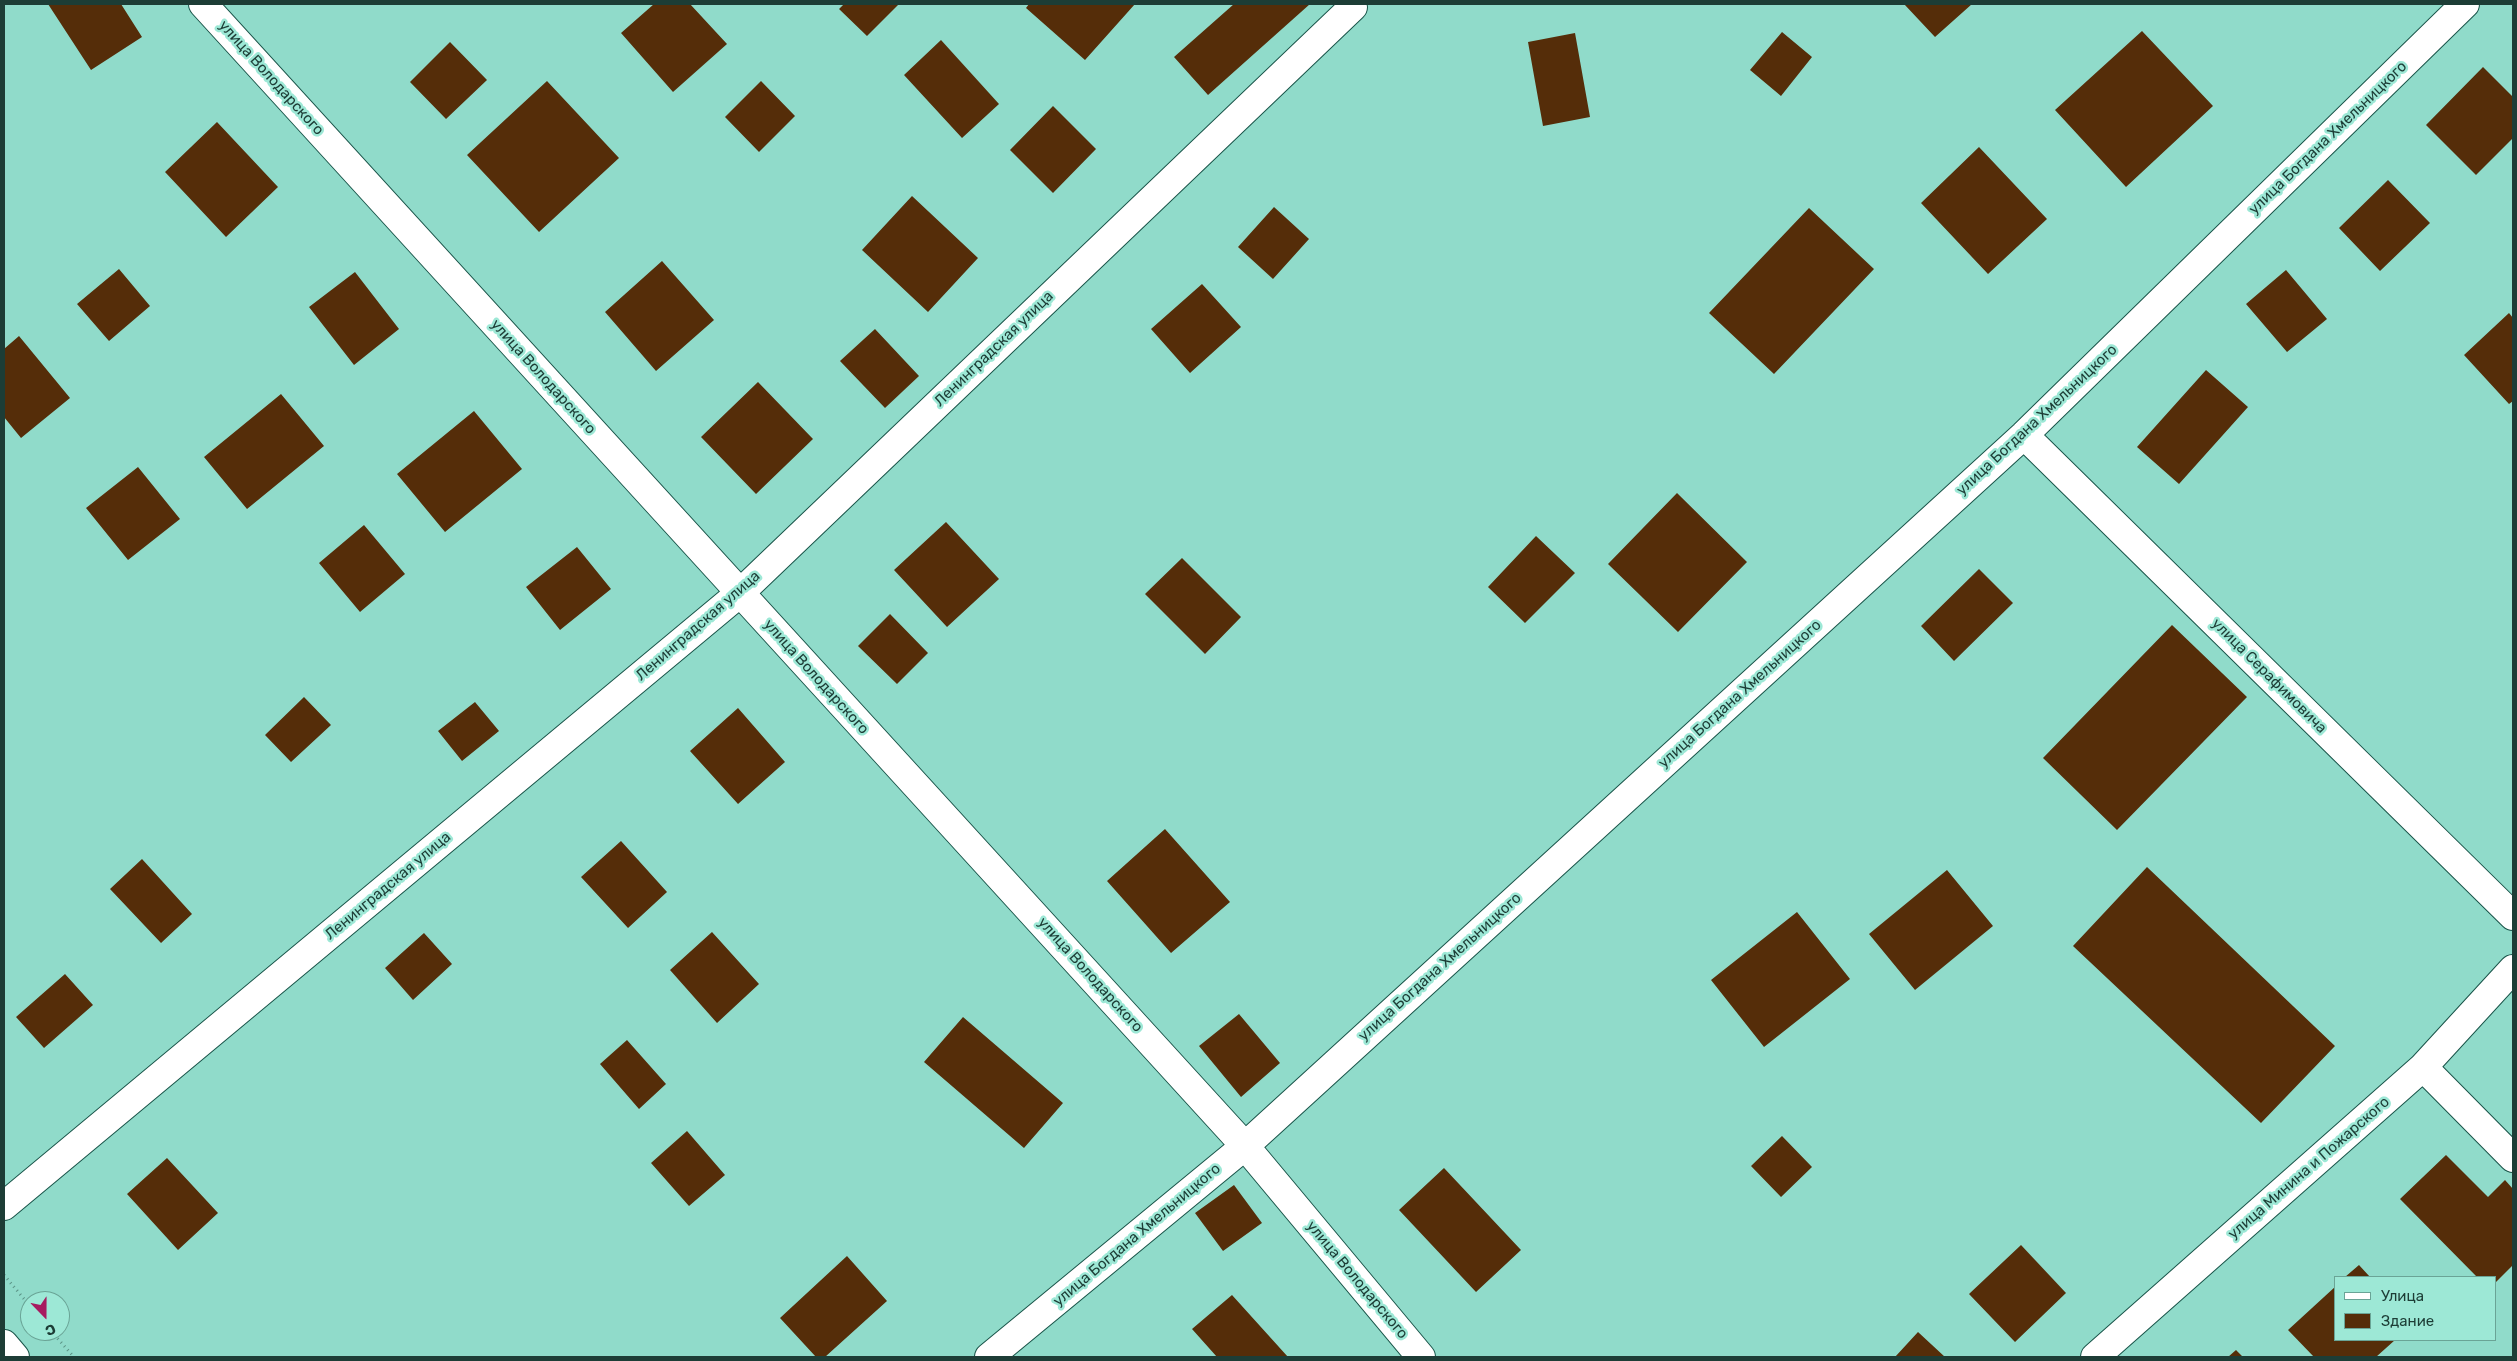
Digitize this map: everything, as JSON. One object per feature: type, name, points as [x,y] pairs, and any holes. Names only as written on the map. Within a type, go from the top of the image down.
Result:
[{"type":"street","name":"улица Володарского","points":[[203,4],[1245,1146],[1421,1357]]},
{"type":"street","name":"улица Богдана Хмельницкого","points":[[989,1357],[1245,1146],[2024,435],[2465,4]]},
{"type":"street","name":"Ленинградская улица","points":[[4,1206],[740,593],[1353,5]]},
{"type":"street","name":"улица Серафимовича","points":[[2024,435],[2513,916]]},
{"type":"street","name":"улица Минина и Пожарского","points":[[2095,1357],[2423,1067],[2513,969]]},
{"type":"street","points":[[2423,1067],[2513,1158]]},
{"type":"street","points":[[4,1344],[15,1357]]},
{"type":"path","points":[[4,1275],[20,1294]]},
{"type":"path","points":[[60,1341],[74,1357]]},
{"type":"building","points":[[48,4],[121,4],[142,37],[91,70]]},
{"type":"building","points":[[654,4],[690,4],[727,44],[673,92],[621,33]]},
{"type":"building","points":[[844,4],[898,5],[867,36],[839,9]]},
{"type":"building","points":[[1029,4],[1135,4],[1085,60],[1026,8]]},
{"type":"building","points":[[1234,4],[1310,4],[1208,95],[1174,57]]},
{"type":"building","points":[[1904,4],[1972,4],[1935,37]]},
{"type":"building","points":[[2142,31],[2213,106],[2126,187],[2055,110]]},
{"type":"building","points":[[1782,32],[1812,57],[1781,96],[1750,70]]},
{"type":"building","points":[[1575,33],[1590,117],[1543,126],[1528,42]]},
{"type":"building","points":[[941,40],[999,104],[962,138],[904,75]]},
{"type":"building","points":[[450,42],[487,80],[446,119],[410,82]]},
{"type":"building","points":[[2483,67],[2513,97],[2513,138],[2476,175],[2426,125]]},
{"type":"building","points":[[547,81],[619,158],[539,232],[467,155]]},
{"type":"building","points":[[761,81],[795,116],[759,152],[725,117]]},
{"type":"building","points":[[1053,106],[1096,149],[1053,193],[1010,150]]},
{"type":"building","points":[[217,122],[278,187],[226,237],[165,172]]},
{"type":"building","points":[[1979,147],[2047,219],[1988,274],[1921,203]]},
{"type":"building","points":[[2388,180],[2430,223],[2380,271],[2339,228]]},
{"type":"building","points":[[912,196],[978,258],[928,312],[862,250]]},
{"type":"building","points":[[1274,207],[1309,239],[1273,279],[1238,247]]},
{"type":"building","points":[[1809,208],[1874,269],[1774,374],[1709,313]]},
{"type":"building","points":[[662,261],[714,320],[656,371],[605,312]]},
{"type":"building","points":[[119,269],[150,306],[109,341],[77,304]]},
{"type":"building","points":[[2286,270],[2327,319],[2287,352],[2246,304]]},
{"type":"building","points":[[355,272],[399,329],[354,365],[309,307]]},
{"type":"building","points":[[1202,284],[1241,327],[1190,373],[1151,329]]},
{"type":"building","points":[[2509,313],[2513,318],[2513,401],[2509,404],[2464,355]]},
{"type":"building","points":[[875,329],[919,376],[885,408],[840,361]]},
{"type":"building","points":[[19,336],[70,398],[21,438],[4,417],[4,349]]},
{"type":"building","points":[[2206,370],[2248,407],[2179,484],[2137,447]]},
{"type":"building","points":[[758,382],[813,439],[756,494],[701,437]]},
{"type":"building","points":[[281,394],[324,446],[247,509],[204,457]]},
{"type":"building","points":[[474,411],[522,469],[445,532],[397,474]]},
{"type":"building","points":[[138,467],[180,519],[128,560],[86,508]]},
{"type":"building","points":[[1677,493],[1747,562],[1678,632],[1608,564]]},
{"type":"building","points":[[946,522],[999,579],[947,627],[894,570]]},
{"type":"building","points":[[364,525],[405,574],[360,612],[319,563]]},
{"type":"building","points":[[1536,536],[1575,573],[1525,623],[1488,587]]},
{"type":"building","points":[[577,547],[611,589],[560,630],[526,587]]},
{"type":"building","points":[[1182,558],[1241,617],[1205,654],[1145,594]]},
{"type":"building","points":[[1979,569],[2013,603],[1954,661],[1921,626]]},
{"type":"building","points":[[890,614],[928,653],[897,684],[858,646]]},
{"type":"building","points":[[2172,625],[2247,697],[2117,830],[2043,758]]},
{"type":"building","points":[[304,697],[331,725],[291,762],[265,735]]},
{"type":"building","points":[[475,702],[499,731],[462,761],[438,731]]},
{"type":"building","points":[[738,708],[785,762],[738,804],[690,751]]},
{"type":"building","points":[[1165,829],[1230,902],[1171,953],[1107,881]]},
{"type":"building","points":[[621,841],[667,892],[628,928],[581,877]]},
{"type":"building","points":[[142,859],[192,914],[161,943],[110,889]]},
{"type":"building","points":[[2147,867],[2335,1046],[2261,1123],[2073,946]]},
{"type":"building","points":[[1947,870],[1993,926],[1915,990],[1869,934]]},
{"type":"building","points":[[1797,912],[1850,979],[1764,1047],[1711,980]]},
{"type":"building","points":[[712,932],[759,984],[717,1023],[670,970]]},
{"type":"building","points":[[424,933],[452,964],[413,1000],[385,968]]},
{"type":"building","points":[[65,974],[93,1005],[44,1048],[16,1017]]},
{"type":"building","points":[[1239,1014],[1280,1063],[1241,1097],[1199,1046]]},
{"type":"building","points":[[963,1017],[1063,1103],[1024,1148],[924,1062]]},
{"type":"building","points":[[627,1040],[666,1084],[639,1109],[600,1064]]},
{"type":"building","points":[[687,1131],[725,1175],[689,1206],[651,1163]]},
{"type":"building","points":[[1782,1136],[1812,1167],[1781,1197],[1751,1166]]},
{"type":"building","points":[[2446,1155],[2488,1197],[2505,1180],[2513,1189],[2513,1265],[2497,1281],[2497,1276],[2476,1276],[2400,1199]]},
{"type":"building","points":[[167,1158],[218,1213],[178,1250],[127,1194]]},
{"type":"building","points":[[1444,1168],[1521,1250],[1476,1292],[1399,1210]]},
{"type":"building","points":[[1234,1185],[1262,1223],[1223,1251],[1195,1213]]},
{"type":"building","points":[[2021,1245],[2066,1293],[2015,1342],[1969,1294]]},
{"type":"building","points":[[847,1256],[887,1301],[825,1357],[816,1357],[780,1318]]},
{"type":"building","points":[[2359,1265],[2369,1276],[2346,1276]]},
{"type":"building","points":[[2334,1288],[2334,1341],[2394,1341],[2376,1357],[2314,1357],[2288,1330]]},
{"type":"building","points":[[1232,1295],[1288,1357],[1217,1357],[1192,1329]]},
{"type":"building","points":[[1918,1332],[1945,1357],[1895,1357]]},
{"type":"building","points":[[2236,1350],[2243,1357],[2228,1357]]}]
